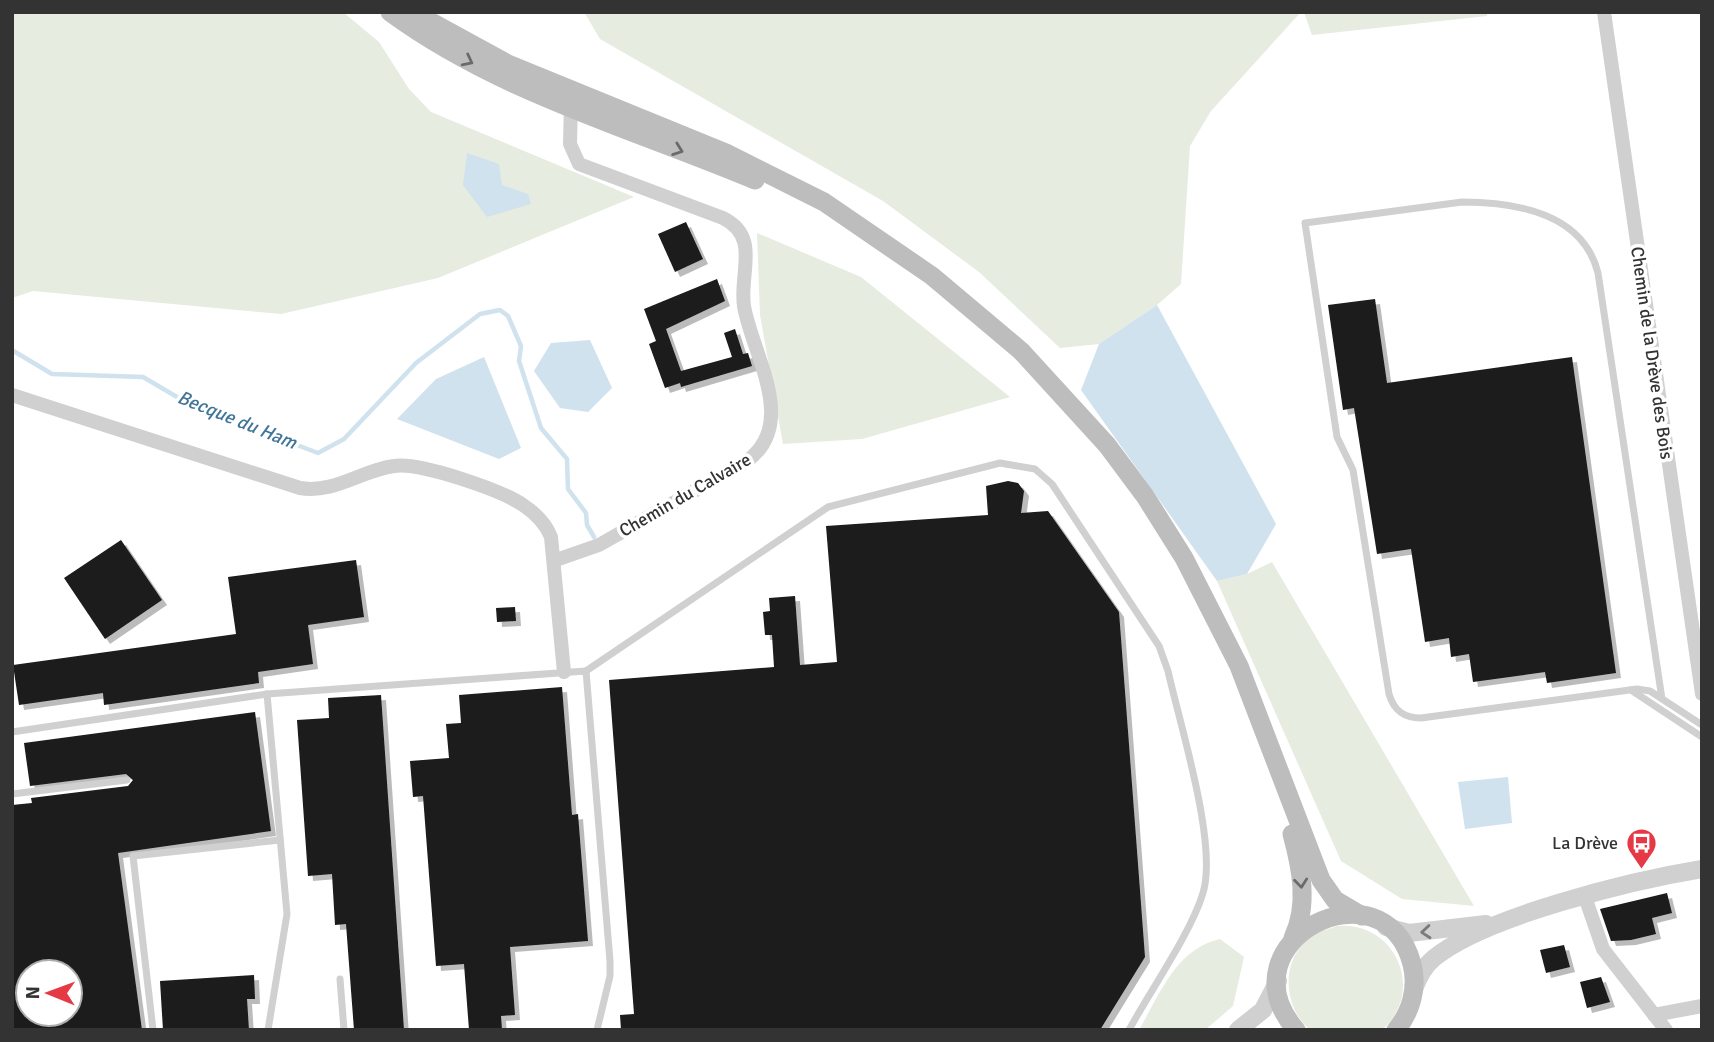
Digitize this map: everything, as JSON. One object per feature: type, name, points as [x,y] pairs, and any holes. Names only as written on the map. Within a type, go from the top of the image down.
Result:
[{"type":"main road","points":[[390,12],[459,57],[571,100],[744,175],[876,237],[919,266],[995,327],[1046,377],[1122,465],[1172,537],[1209,604],[1239,666],[1324,887],[1343,906],[1385,926],[1398,937],[1410,958],[1414,989],[1408,1012],[1396,1030]]},
{"type":"main road","points":[[413,12],[571,100]]},
{"type":"main road","points":[[1276,768],[1295,843],[1302,889],[1301,919],[1280,964],[1278,981],[1282,1006],[1296,1030]]},
{"type":"main road","points":[[1292,940],[1319,919],[1344,914],[1362,916]]},
{"type":"street","name":"Chemin de la Drève des Bois","points":[[1604,12],[1702,694]]},
{"type":"street","name":"Chemin du Calvaire","points":[[555,560],[599,545],[747,461],[765,445],[770,422],[766,383],[744,307],[748,255],[740,232],[723,218],[579,164],[570,144],[571,100]]},
{"type":"street","points":[[12,395],[300,488],[325,489],[394,466],[412,466],[510,497],[531,510],[548,528],[555,560],[564,673]]},
{"type":"street","points":[[1414,989],[1427,964],[1446,950],[1517,918],[1586,897],[1702,869]]},
{"type":"street","points":[[1586,897],[1603,949],[1666,1030]]},
{"type":"street","points":[[1385,926],[1399,932],[1423,932],[1517,918]]},
{"type":"street","points":[[1238,1030],[1263,1010],[1278,981]]},
{"type":"street","points":[[1654,1015],[1702,1006]]},
{"type":"lane","points":[[1662,699],[1598,273],[1585,244],[1563,224],[1543,214],[1483,203],[1462,202],[1305,223],[1337,437],[1353,470],[1389,694],[1395,708],[1405,716],[1421,718],[1646,690],[1702,725]]},
{"type":"lane","points":[[12,732],[267,694],[586,671],[828,507],[1000,463],[1035,469],[1052,484],[1159,646],[1168,671],[1206,841],[1207,875],[1198,906],[1129,1030]]},
{"type":"lane","points":[[586,671],[610,961],[610,976],[597,1030]]},
{"type":"lane","points":[[1631,690],[1702,737]]},
{"type":"lane","points":[[267,694],[286,927],[268,1030]]},
{"type":"lane","points":[[12,794],[127,780]]},
{"type":"lane","points":[[153,1030],[133,856],[280,840]]},
{"type":"lane","points":[[340,979],[344,1030]]},
{"type":"shaded area","points":[[12,12],[343,12],[379,42],[409,89],[431,112],[634,197],[438,278],[281,314],[33,291],[12,298]]},
{"type":"shaded area","points":[[584,12],[1301,12],[1211,111],[1190,146],[1181,284],[1157,305],[1099,344],[1060,348],[979,272],[883,201],[600,39]]},
{"type":"shaded area","points":[[1304,12],[1487,12],[1487,16],[1312,35]]},
{"type":"shaded area","points":[[757,233],[861,277],[1010,397],[862,439],[783,444],[760,315]]},
{"type":"shaded area","points":[[1272,562],[1474,906],[1402,899],[1341,861],[1217,581],[1247,574]]},
{"type":"shaded area","points":[[1337,926],[1358,927],[1375,935],[1389,946],[1398,962],[1403,979],[1402,997],[1395,1014],[1382,1030],[1310,1030],[1300,1020],[1294,1007],[1289,980],[1296,954],[1304,943],[1316,934]]},
{"type":"shaded area","points":[[1220,939],[1244,957],[1233,1006],[1205,1030],[1139,1030],[1162,988],[1181,963],[1205,944]]},
{"type":"water","points":[[467,153],[499,164],[502,185],[528,194],[531,204],[487,217],[463,185]]},
{"type":"water","points":[[1157,305],[1276,524],[1247,574],[1217,581],[1081,390],[1099,344]]},
{"type":"water","points":[[590,340],[612,388],[588,412],[560,408],[534,371],[551,343]]},
{"type":"water","points":[[484,357],[521,448],[499,459],[397,419],[436,379]]},
{"type":"water","points":[[1508,777],[1512,823],[1465,829],[1458,782]]},
{"type":"building","points":[[686,222],[703,259],[675,272],[658,234]]},
{"type":"building","points":[[717,279],[725,301],[666,329],[681,371],[732,357],[724,333],[735,329],[743,354],[748,353],[752,366],[681,387],[680,383],[665,388],[649,344],[656,341],[644,309]]},
{"type":"building","points":[[1375,299],[1387,383],[1572,357],[1616,673],[1547,683],[1545,672],[1473,682],[1469,654],[1451,657],[1449,638],[1425,642],[1411,549],[1377,554],[1354,408],[1343,410],[1328,305]]},
{"type":"building","points":[[1008,481],[1018,483],[1024,491],[1021,513],[1048,511],[1119,612],[1145,957],[1100,1030],[621,1030],[620,1015],[634,1014],[609,680],[774,667],[772,635],[765,635],[763,612],[770,611],[769,598],[795,596],[800,665],[837,662],[826,526],[988,515],[986,486]]},
{"type":"building","points":[[121,540],[162,600],[105,639],[64,578]]},
{"type":"building","points":[[356,560],[364,617],[308,625],[313,664],[258,672],[259,683],[104,705],[103,693],[19,705],[13,665],[236,634],[228,577]]},
{"type":"building","points":[[515,607],[516,621],[497,622],[496,608]]},
{"type":"building","points":[[562,687],[572,815],[578,814],[588,941],[510,947],[515,1015],[501,1016],[502,1030],[469,1030],[464,964],[436,966],[423,796],[413,797],[410,761],[449,758],[446,724],[461,723],[459,695]]},
{"type":"building","points":[[381,695],[404,1030],[354,1030],[346,924],[335,925],[332,874],[308,876],[297,720],[329,718],[328,698]]},
{"type":"building","points":[[255,712],[271,831],[118,853],[142,1030],[12,1030],[12,805],[32,803],[31,798],[128,786],[133,780],[126,774],[30,786],[24,743]]},
{"type":"building","points":[[1667,893],[1672,913],[1652,918],[1656,934],[1611,941],[1600,909]]},
{"type":"building","points":[[1564,945],[1570,967],[1546,973],[1540,950]]},
{"type":"building","points":[[254,975],[255,999],[247,999],[249,1030],[163,1030],[160,981]]},
{"type":"building","points":[[1601,977],[1610,1002],[1587,1008],[1580,982]]},
{"type":"waterway","name":"Becque du Ham","points":[[12,350],[52,374],[143,377],[189,404],[318,453],[344,439],[416,363],[480,314],[500,310],[508,316],[521,346],[519,361],[541,428],[567,459],[568,489],[586,513],[587,525],[594,537]]},
{"type":"place","name":"La Drève","points":[[1641,870]]}]
